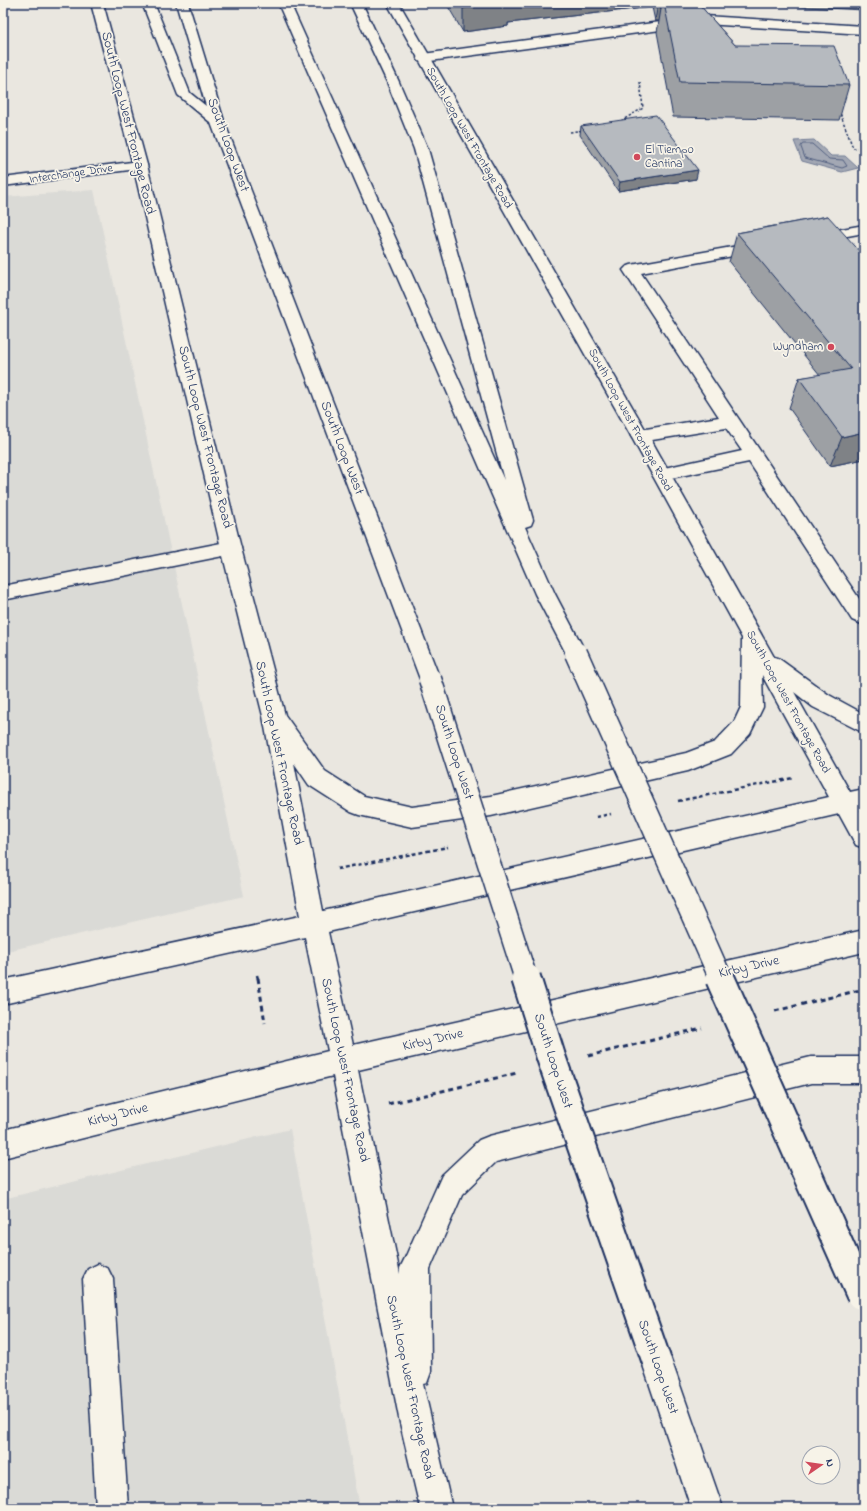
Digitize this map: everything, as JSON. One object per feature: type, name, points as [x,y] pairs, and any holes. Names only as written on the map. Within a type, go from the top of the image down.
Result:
[{"type":"main road","name":"South Loop West Frontage Road","points":[[98,3],[140,165],[231,548],[274,716],[314,924],[416,1423],[436,1508]]},
{"type":"main road","points":[[148,3],[184,95],[217,121]]},
{"type":"main road","name":"South Loop West","points":[[182,3],[217,121],[430,679],[551,1057],[707,1508]]},
{"type":"main road","points":[[284,3],[545,594],[576,653],[862,1299]]},
{"type":"main road","points":[[356,3],[393,82],[421,149],[545,594]]},
{"type":"main road","name":"South Loop West Frontage Road","points":[[393,3],[640,436],[765,660],[854,801],[864,838]]},
{"type":"main road","points":[[423,58],[706,20],[864,30]]},
{"type":"main road","name":"Interchange Drive","points":[[3,182],[140,165]]},
{"type":"main road","points":[[803,240],[864,230]]},
{"type":"main road","points":[[773,245],[631,270],[753,455],[862,614]]},
{"type":"main road","points":[[640,436],[731,421]]},
{"type":"main road","points":[[661,474],[753,455]]},
{"type":"main road","points":[[3,592],[231,548]]},
{"type":"main road","points":[[274,716],[317,778],[359,805],[412,817],[491,806],[688,762],[723,748],[742,728],[752,707],[752,636]]},
{"type":"main road","points":[[765,660],[821,701],[864,724]]},
{"type":"main road","points":[[3,992],[314,924],[854,801]]},
{"type":"main road","name":"Kirby Drive","points":[[3,1144],[343,1060],[864,941]]},
{"type":"main road","points":[[416,1423],[415,1268],[452,1185],[489,1150],[812,1070],[864,1070]]},
{"type":"main road","points":[[98,1279],[112,1508]]},
{"type":"path","points":[[616,125],[642,108],[640,82]]},
{"type":"path","points":[[838,107],[853,148],[864,148]]},
{"type":"path","points":[[570,132],[585,130]]},
{"type":"path","points":[[257,975],[265,1023]]},
{"type":"path","points":[[772,1011],[864,989]]},
{"type":"path","points":[[587,1056],[710,1026]]},
{"type":"path","points":[[387,1104],[518,1073]]},
{"type":"shaded area","points":[[94,190],[244,896],[3,952],[3,197]]},
{"type":"shaded area","points":[[290,1129],[360,1508],[3,1508],[3,1199]]},
{"type":"water","points":[[814,140],[831,156],[845,156],[858,168],[842,172],[802,161],[794,141]]},
{"type":"building","points":[[460,3],[508,3],[463,8]]},
{"type":"building","points":[[664,3],[698,3],[735,45],[834,46],[849,85],[680,82]]},
{"type":"building","name":"El Tiempo Cantina","points":[[656,115],[698,170],[620,182],[581,126]]},
{"type":"building","points":[[828,216],[864,256],[864,432],[842,437],[799,378],[851,369],[737,233]]},
{"type":"place","name":"El Tiempo Cantina","points":[[637,157]]},
{"type":"place","name":"Wyndham","points":[[831,347]]}]
